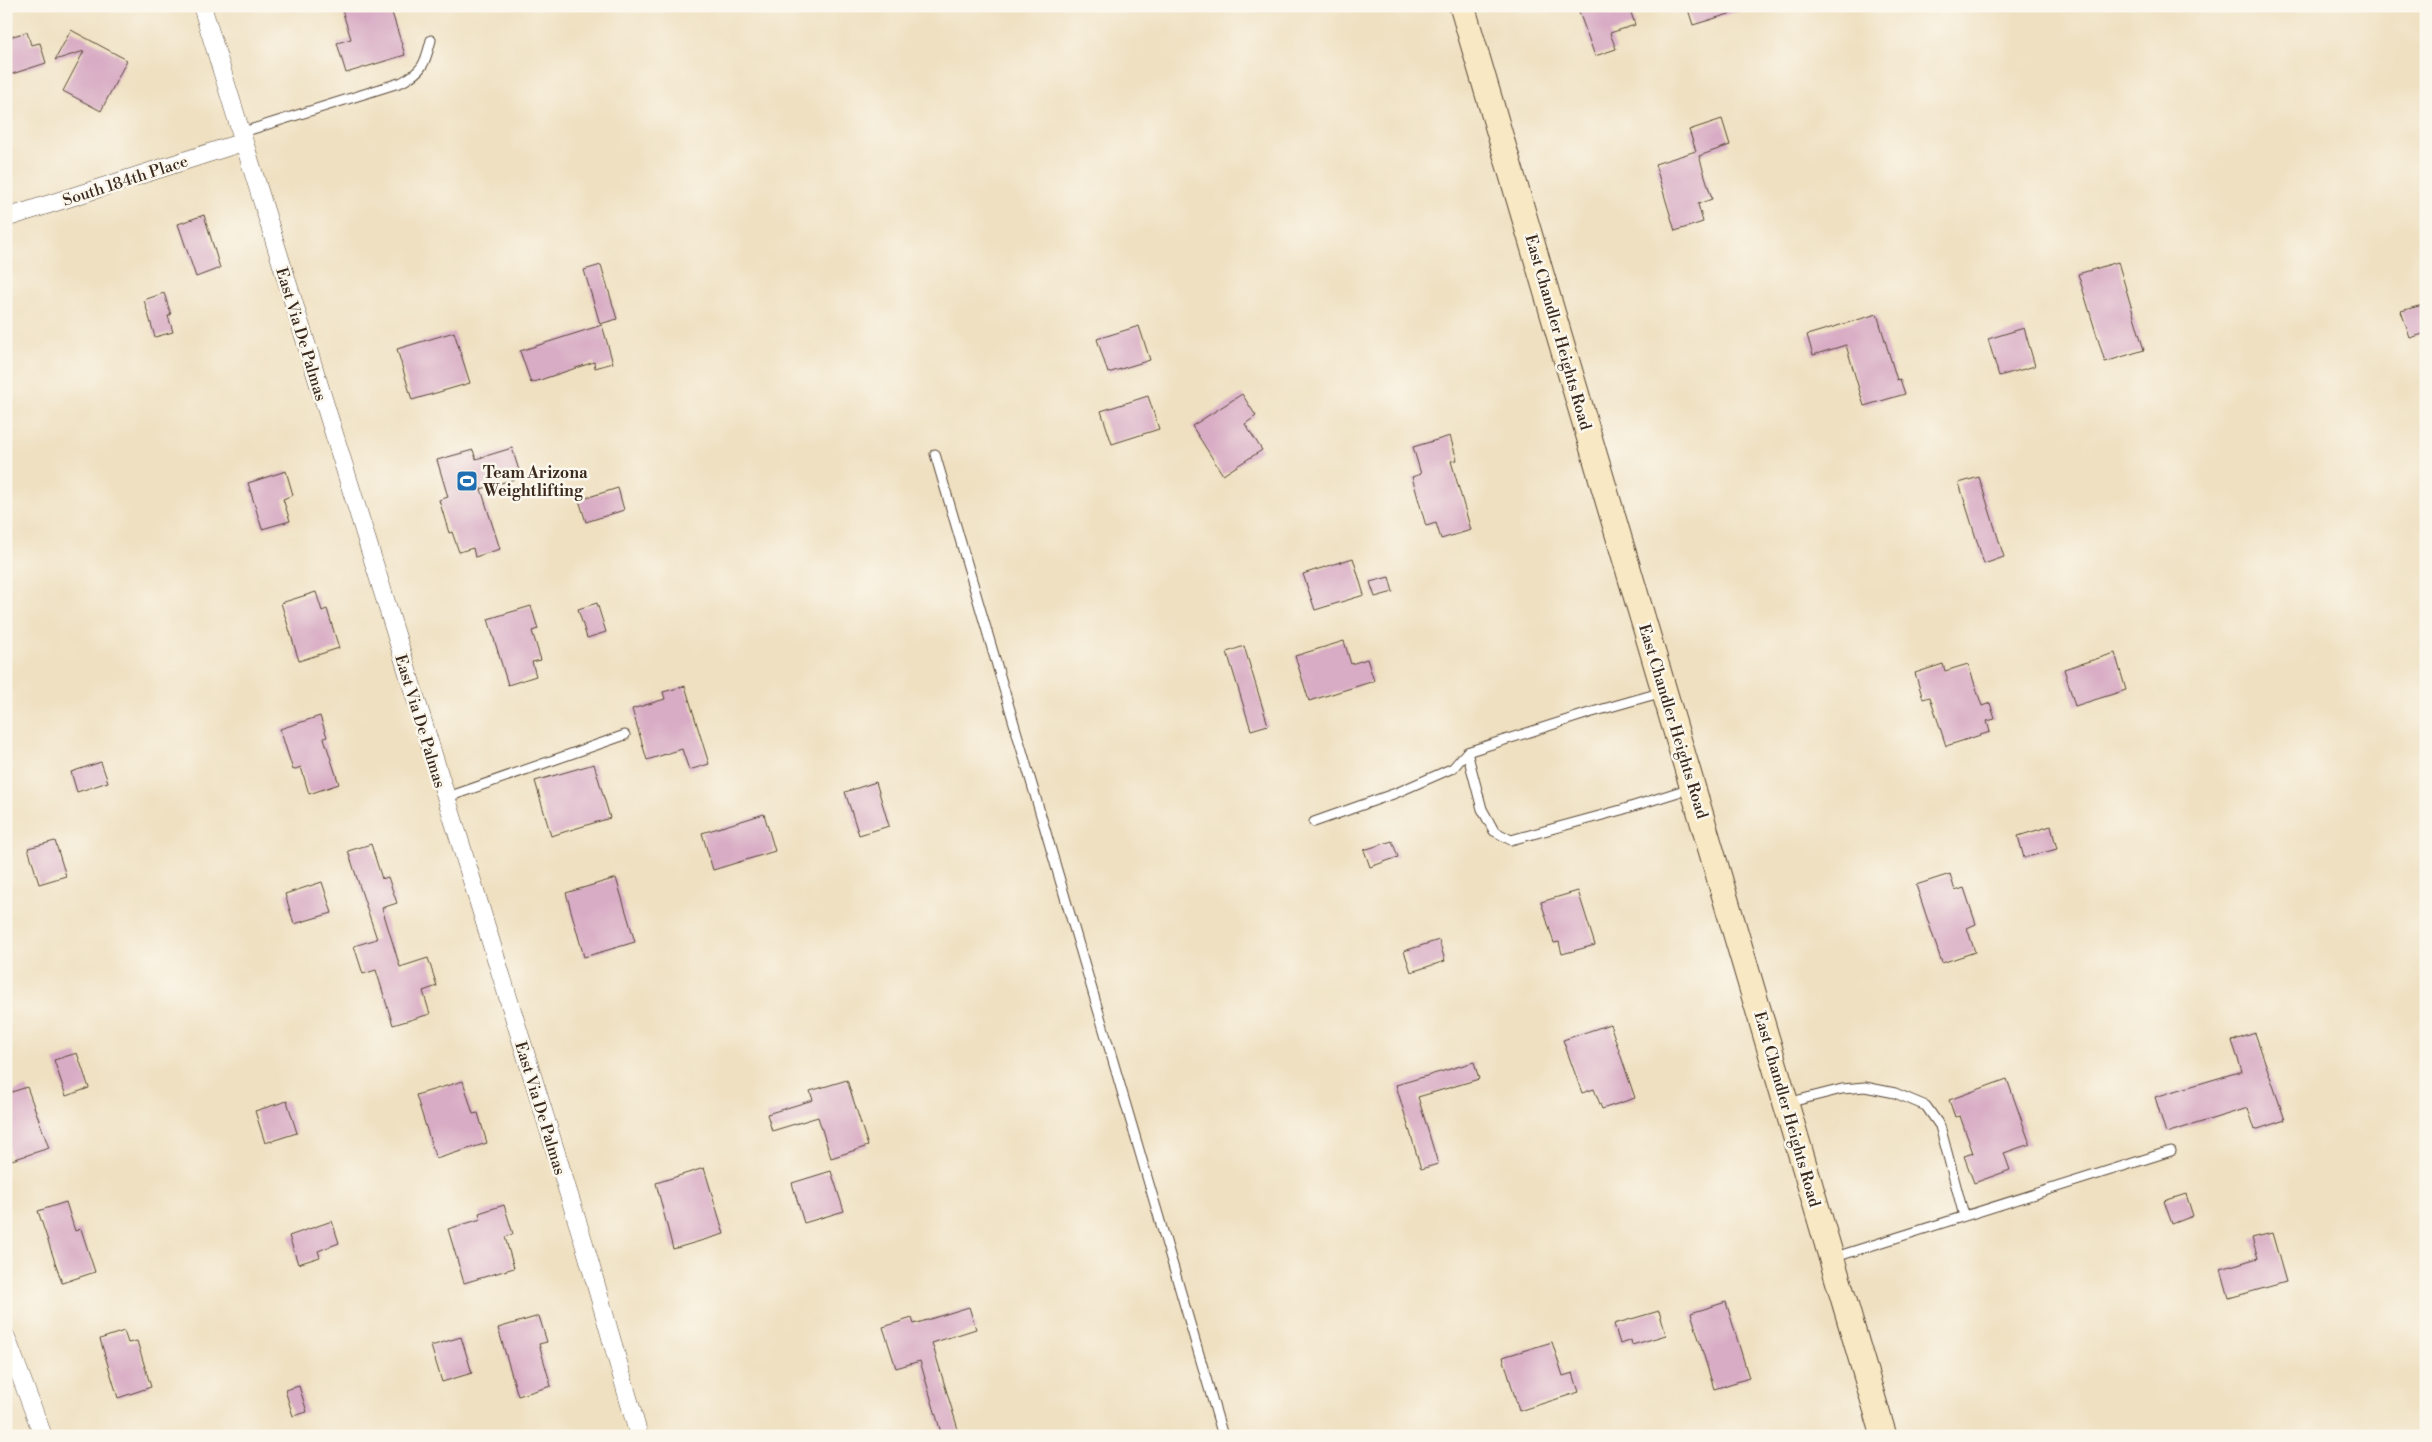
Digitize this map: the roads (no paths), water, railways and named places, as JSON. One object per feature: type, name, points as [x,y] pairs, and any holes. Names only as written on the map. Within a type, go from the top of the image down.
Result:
[{"type":"main road","name":"East Chandler Heights Road","points":[[1462,6],[1884,1436]]},
{"type":"street","name":"East Via De Palmas","points":[[202,6],[586,1250],[639,1436]]},
{"type":"street","name":"South 184th Place","points":[[6,218],[242,138]]},
{"type":"street","points":[[6,1337],[43,1436]]},
{"type":"lane","points":[[242,138],[402,82],[415,75],[424,66],[431,40]]},
{"type":"lane","points":[[935,454],[1223,1436]]},
{"type":"lane","points":[[1314,822],[1396,793],[1452,768],[1467,752],[1665,691]]},
{"type":"lane","points":[[445,798],[625,735]]},
{"type":"lane","points":[[1467,752],[1482,809],[1494,831],[1511,840],[1621,810],[1694,787]]},
{"type":"lane","points":[[1787,1104],[1842,1089],[1865,1087],[1895,1092],[1926,1106],[1940,1126],[1964,1216]]},
{"type":"lane","points":[[1832,1258],[2171,1151]]},
{"type":"place","name":"Team Arizona Weightlifting","points":[[467,481]]}]
